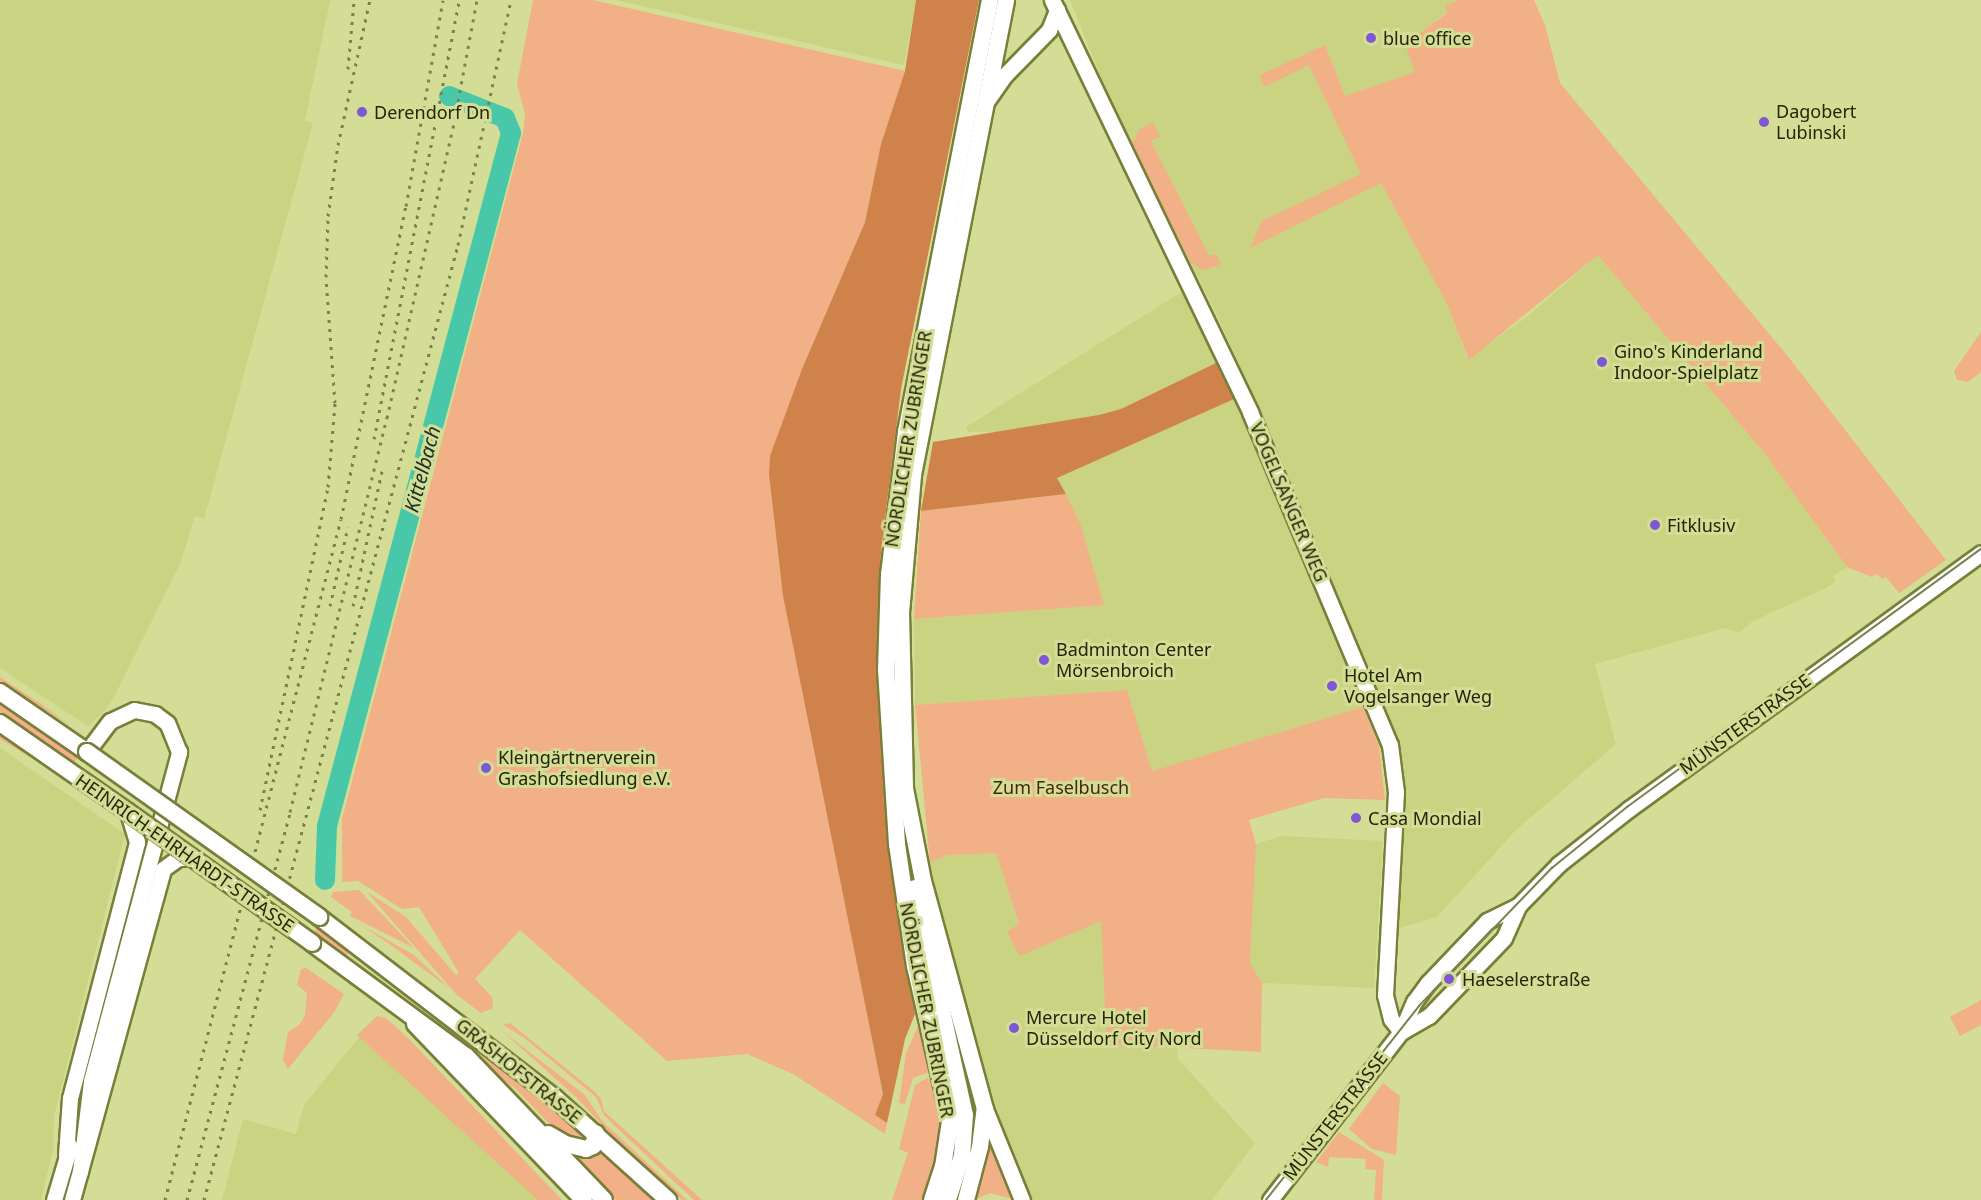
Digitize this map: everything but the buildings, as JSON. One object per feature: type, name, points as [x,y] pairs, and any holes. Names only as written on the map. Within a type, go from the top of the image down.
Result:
[{"type":"main road","name":"NÖRDLICHER ZUBRINGER","points":[[932,1200],[943,1167],[950,1121],[915,966],[897,844],[886,670],[889,574],[906,432],[990,0]]},
{"type":"main road","name":"NÖRDLICHER ZUBRINGER","points":[[966,1200],[980,1147],[985,1109],[923,881],[905,788],[899,664],[906,532],[921,426],[1006,0]]},
{"type":"main road","name":"HEINRICH-EHRHARDT-STRASSE","points":[[0,692],[363,949]]},
{"type":"main road","name":"HEINRICH-EHRHARDT-STRASSE","points":[[0,723],[369,985]]},
{"type":"main road","points":[[905,788],[917,903],[965,1115],[962,1156],[951,1193]]},
{"type":"main road","name":"GRASHOFSTRASSE","points":[[363,949],[596,1133],[668,1200]]},
{"type":"main road","name":"GRASHOFSTRASSE","points":[[369,985],[406,1014],[438,1031],[466,1056],[604,1200]]},
{"type":"main road","points":[[406,1014],[584,1200]]},
{"type":"main road","points":[[537,1128],[583,1149],[592,1146],[596,1133]]},
{"type":"street","points":[[983,107],[1005,75],[1043,37],[1054,5]]},
{"type":"street","name":"VOGELSANGER WEG","points":[[1054,5],[1247,404],[1390,745],[1396,792],[1385,995],[1391,1019],[1401,1032]]},
{"type":"street","points":[[1043,37],[1061,35],[1071,39]]},
{"type":"street","name":"MÜNSTERSTRASSE","points":[[1270,1200],[1401,1032],[1414,1002],[1428,983],[1487,921],[1518,906],[1604,827],[1981,553]]},
{"type":"street","points":[[54,1200],[66,1155],[91,1081],[179,752],[167,723],[148,711],[121,713],[84,750]]},
{"type":"street","points":[[66,1155],[70,1098],[137,842],[128,812]]},
{"type":"street","points":[[72,1200],[167,863],[193,858]]},
{"type":"street","name":"MÜNSTERSTRASSE","points":[[1401,1032],[1429,1016],[1504,938],[1518,906]]},
{"type":"street","points":[[80,1172],[91,1081]]},
{"type":"street","name":"NÖRDLICHER ZUBRINGER","points":[[985,1109],[1022,1200]]},
{"type":"shaded area","points":[[0,0],[330,0],[305,121],[313,123],[204,519],[195,516],[180,564],[116,693],[103,713],[88,726],[0,668]]},
{"type":"shaded area","points":[[616,0],[916,0],[904,65]]},
{"type":"shaded area","points":[[916,0],[979,0],[901,389],[881,552],[877,629],[880,721],[894,867],[915,1014],[905,1039],[887,1123],[875,1115],[883,1094],[783,596],[769,475],[770,456],[802,369],[865,222],[881,144],[905,71]]},
{"type":"shaded area","points":[[1070,0],[1458,0],[1445,6],[1447,12],[1405,44],[1416,72],[1345,96],[1381,183],[1446,302],[1468,359],[1528,316],[1598,255],[1765,454],[1847,567],[1833,576],[1836,581],[1826,588],[1753,621],[1738,633],[1726,628],[1595,664],[1616,744],[1515,831],[1437,917],[1397,929],[1404,782],[1400,746],[1278,449],[1214,309],[1118,119]]},
{"type":"shaded area","points":[[1188,288],[1364,691],[1363,707],[1152,771],[1127,690],[915,705],[914,619],[1103,605],[1066,494],[1033,432],[968,432],[966,427]]},
{"type":"shaded area","points":[[1216,363],[1234,399],[1057,478],[1066,494],[921,511],[933,442],[1099,415],[1121,409]]},
{"type":"shaded area","points":[[0,748],[125,834],[54,1116],[53,1149],[41,1200],[0,1200]]},
{"type":"shaded area","points":[[1282,836],[1383,841],[1374,988],[1262,983],[1250,963],[1256,844]]},
{"type":"shaded area","points":[[996,853],[1019,925],[1102,921],[1107,1044],[1177,1047],[1178,1059],[1255,1143],[1212,1200],[1032,1200],[997,1118],[953,974],[930,862],[948,855]]},
{"type":"shaded area","points":[[364,1031],[541,1200],[222,1200],[243,1119],[296,1134],[304,1105]]},
{"type":"green space","points":[[533,0],[593,0],[905,71],[881,144],[865,222],[802,369],[769,475],[783,596],[883,1094],[875,1115],[887,1123],[885,1134],[793,1074],[747,1054],[667,1061],[520,930],[475,979],[492,997],[493,1008],[481,1013],[457,995],[367,892],[406,917],[456,975],[459,973],[419,907],[402,909],[358,881],[342,882],[342,819],[523,133],[525,114],[517,84]]},
{"type":"green space","points":[[1458,0],[1534,0],[1545,25],[1560,83],[1790,359],[1946,560],[1899,593],[1886,577],[1882,579],[1877,574],[1872,577],[1847,567],[1765,454],[1598,255],[1469,360],[1446,302],[1381,183],[1250,248],[1262,221],[1361,174],[1309,65],[1264,87],[1260,75],[1325,45],[1345,96],[1415,72],[1405,44],[1447,13],[1445,6]]},
{"type":"green space","points":[[1153,122],[1160,137],[1151,141],[1209,256],[1216,254],[1221,264],[1204,270],[1191,263],[1131,145],[1140,129]]},
{"type":"green space","points":[[1981,332],[1981,372],[1968,382],[1957,380],[1954,371]]},
{"type":"green space","points":[[1066,494],[1081,526],[1104,605],[914,619],[921,511]]},
{"type":"green space","points":[[0,677],[41,704],[71,726],[0,681]]},
{"type":"green space","name":"Zum Faselbusch","points":[[1127,690],[1152,771],[1363,707],[1379,746],[1385,800],[1324,798],[1249,820],[1256,844],[1250,963],[1262,983],[1261,1052],[1107,1044],[1101,921],[1020,956],[1007,932],[1019,924],[996,853],[948,855],[930,862],[915,705]]},
{"type":"green space","points":[[0,703],[78,757],[73,764],[0,713]]},
{"type":"green space","points":[[0,734],[9,740],[57,773],[0,739]]},
{"type":"green space","points":[[359,890],[414,948],[350,916],[352,912],[331,897],[333,892]]},
{"type":"green space","points":[[361,925],[414,955],[449,988],[385,941]]},
{"type":"green space","points":[[316,927],[350,951],[346,956],[315,933]]},
{"type":"green space","points":[[306,968],[344,994],[335,1011],[288,1069],[283,1060],[288,1032],[300,1024],[305,1015],[307,993],[297,985],[301,969]]},
{"type":"green space","points":[[1981,1000],[1981,1025],[1960,1036],[1950,1017]]},
{"type":"green space","points":[[377,1016],[386,1018],[409,1039],[562,1200],[538,1200],[357,1035]]},
{"type":"green space","points":[[510,1023],[594,1091],[601,1099],[604,1111],[702,1200],[694,1200],[615,1126],[604,1115],[596,1097],[523,1037],[503,1025]]},
{"type":"green space","points":[[445,1026],[485,1059],[516,1077],[589,1139],[582,1144],[559,1134],[514,1087],[497,1077]]},
{"type":"green space","points":[[918,1026],[930,1072],[913,1078],[905,1104],[899,1103],[906,1053]]},
{"type":"green space","points":[[501,1030],[585,1095],[602,1121],[687,1200],[682,1200],[618,1142],[576,1097]]},
{"type":"green space","points":[[927,1078],[934,1084],[940,1116],[936,1161],[922,1200],[892,1200],[908,1153],[899,1149],[915,1085]]},
{"type":"green space","points":[[1383,1083],[1400,1096],[1396,1155],[1372,1149],[1349,1129]]},
{"type":"green space","points":[[1339,1132],[1384,1160],[1382,1200],[1374,1200],[1376,1170],[1365,1169],[1366,1159],[1329,1157],[1328,1167],[1316,1162]]},
{"type":"green space","points":[[988,1133],[1016,1200],[990,1193],[974,1200]]},
{"type":"green space","points":[[598,1149],[654,1200],[616,1200],[573,1156]]},
{"type":"waterway","name":"Kittelbach","points":[[325,880],[327,826],[511,133],[505,118],[449,96]]},
{"type":"tram line","points":[[1266,1200],[1419,1006],[1552,868],[1627,807],[1981,549]]},
{"type":"railway","points":[[348,69],[354,0]]},
{"type":"railway","points":[[260,810],[328,487],[335,403],[326,277],[328,216],[338,145],[370,0]]},
{"type":"railway","points":[[165,1200],[341,519],[406,206],[443,0]]},
{"type":"railway","points":[[374,439],[459,0]]},
{"type":"railway","points":[[187,1200],[290,812],[387,418],[453,128],[477,0]]},
{"type":"railway","points":[[204,1200],[458,245],[511,0]]},
{"type":"railway","points":[[353,606],[382,471]]},
{"type":"railway","points":[[330,606],[348,527]]},
{"type":"place","name":"blue office","points":[[1371,38]]},
{"type":"place","name":"Derendorf Dn","points":[[362,112]]},
{"type":"place","name":"Dagobert Lubinski","points":[[1764,122]]},
{"type":"place","name":"Gino's Kinderland Indoor-Spielplatz","points":[[1602,362]]},
{"type":"place","name":"Fitklusiv","points":[[1655,525]]},
{"type":"place","name":"Badminton Center Mörsenbroich","points":[[1044,660]]},
{"type":"place","name":"Hotel Am Vogelsanger Weg","points":[[1332,686]]},
{"type":"place","name":"Kleingärtnerverein Grashofsiedlung e.V.","points":[[486,768]]},
{"type":"place","name":"Casa Mondial","points":[[1356,818]]},
{"type":"place","name":"Haeselerstraße","points":[[1449,979]]},
{"type":"place","name":"Mercure Hotel Düsseldorf City Nord","points":[[1014,1028]]}]
